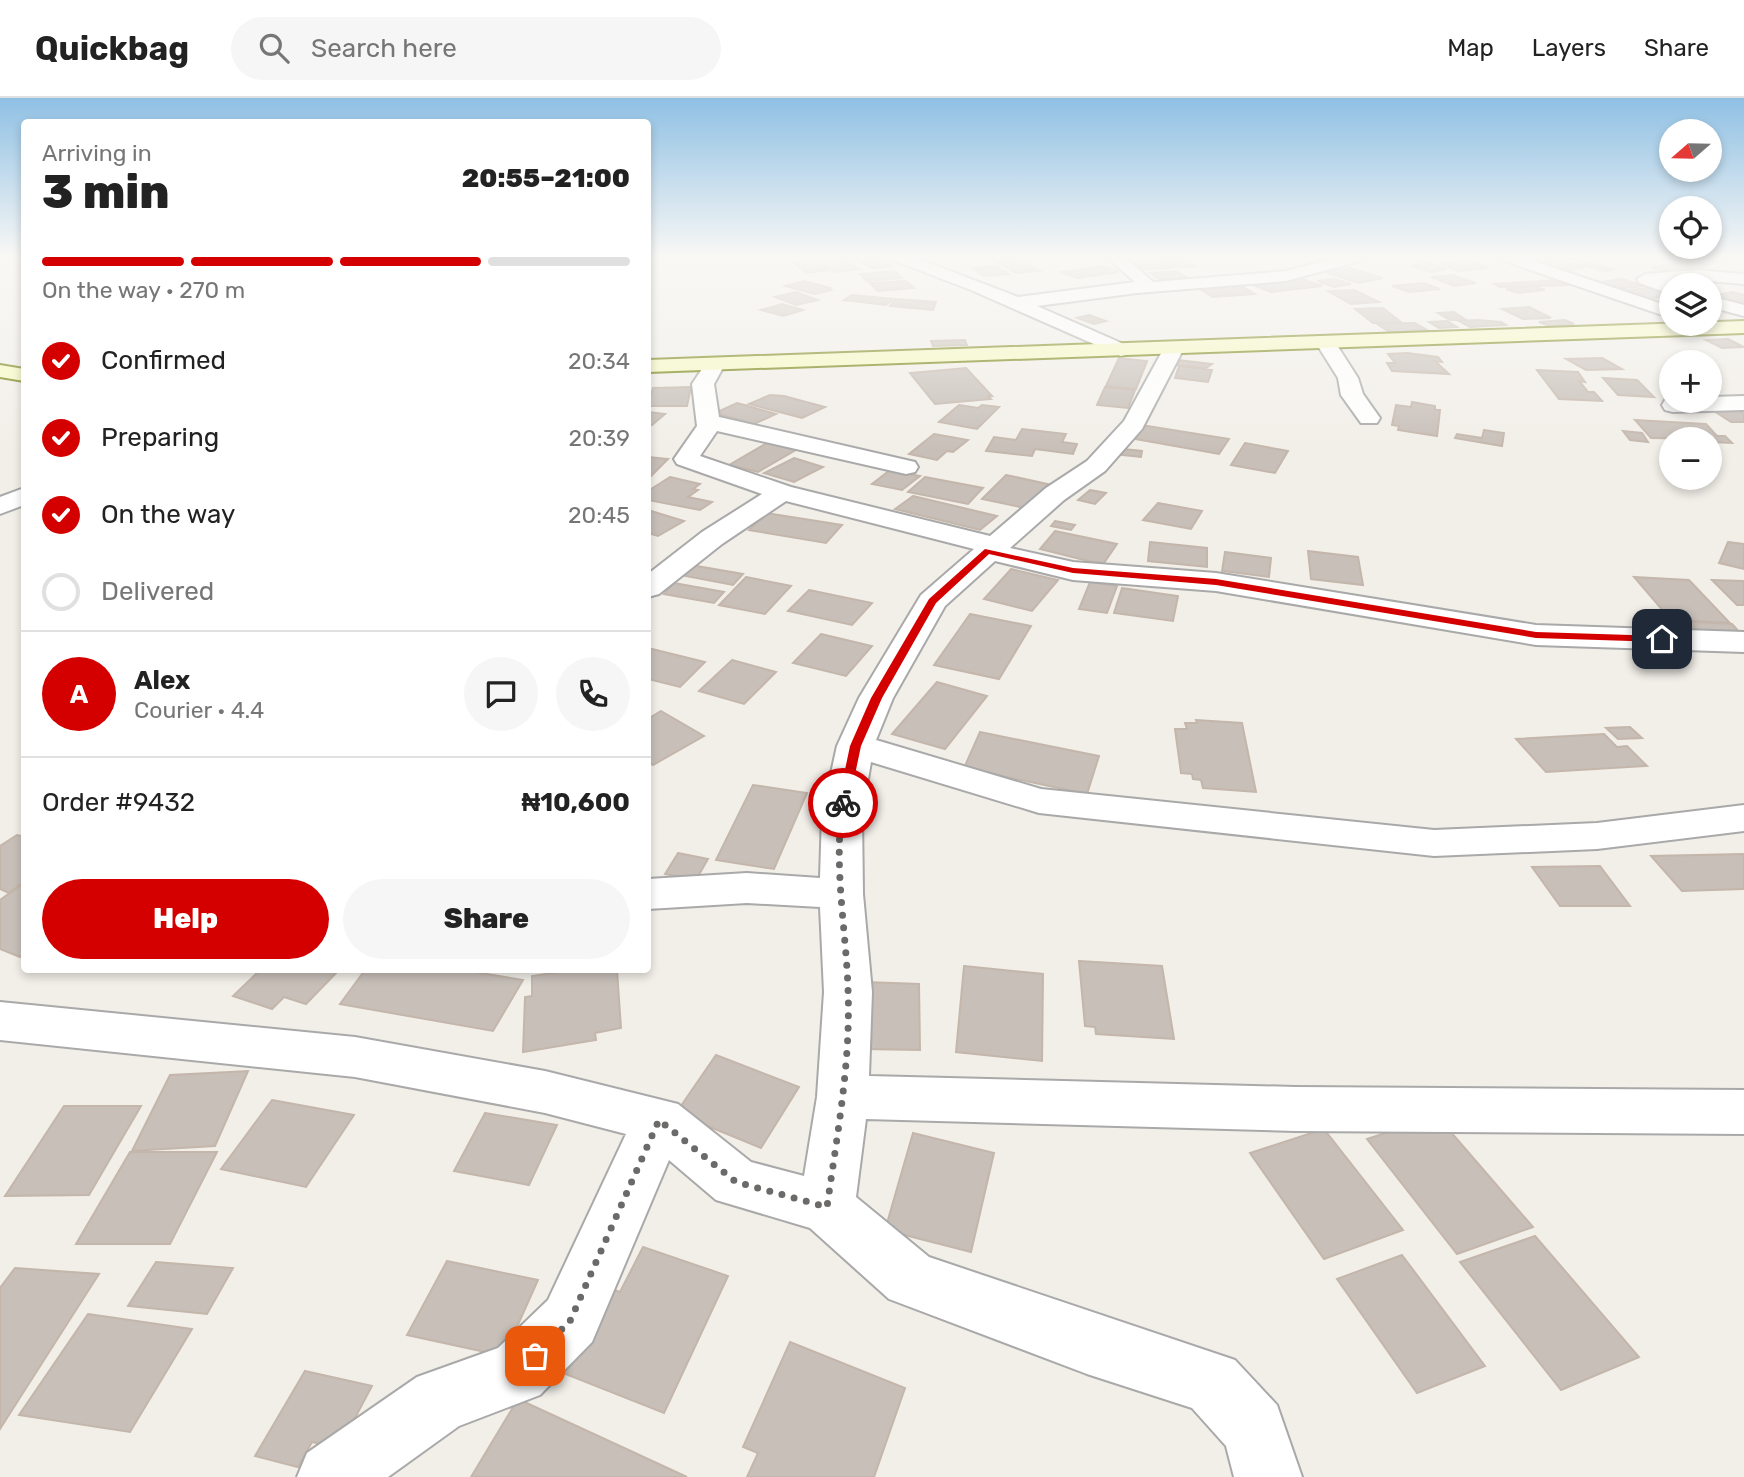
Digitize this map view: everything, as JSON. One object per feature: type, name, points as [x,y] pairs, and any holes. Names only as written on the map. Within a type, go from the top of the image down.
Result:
[{"type":"main road","points":[[1722,326],[1744,327]]},
{"type":"main road","points":[[651,366],[1326,343],[1659,328]]},
{"type":"main road","points":[[0,371],[21,374]]},
{"type":"street","points":[[1060,322],[1121,349]]},
{"type":"street","points":[[1326,343],[1348,378],[1352,395],[1369,418]]},
{"type":"street","points":[[827,1207],[843,1097],[848,992],[841,894],[842,814],[855,746],[876,698],[932,601],[1055,494],[1096,466],[1134,424],[1174,348]]},
{"type":"street","points":[[715,364],[703,384],[709,426],[686,460],[782,492],[991,549],[1073,571],[1216,582],[1536,635],[1744,642]]},
{"type":"street","points":[[1722,404],[1744,403]]},
{"type":"street","points":[[709,422],[906,467]]},
{"type":"street","points":[[651,586],[712,538],[782,492]]},
{"type":"street","points":[[0,506],[21,497]]},
{"type":"street","points":[[855,746],[1039,801],[1434,842],[1597,836],[1744,818]]},
{"type":"street","points":[[651,894],[747,888],[841,894]]},
{"type":"street","points":[[0,1021],[355,1057],[545,1092],[659,1120],[736,1182],[827,1207],[910,1279],[1087,1343],[1212,1383],[1254,1428],[1268,1477]]},
{"type":"street","points":[[843,1097],[1294,1109],[1744,1112]]},
{"type":"street","points":[[331,1477],[440,1401],[518,1373],[570,1321],[659,1120]]},
{"type":"building","points":[[1430,322],[1449,322],[1457,327],[1439,328]]},
{"type":"building","points":[[1461,322],[1502,322],[1506,325],[1470,327]]},
{"type":"building","points":[[1540,322],[1574,324],[1549,326]]},
{"type":"building","points":[[1415,323],[1427,330],[1391,333],[1377,324]]},
{"type":"building","points":[[1728,339],[1744,347],[1722,348],[1706,340]]},
{"type":"building","points":[[965,340],[967,345],[933,346],[931,341]]},
{"type":"building","points":[[1407,353],[1438,357],[1442,362],[1435,361],[1449,374],[1392,371],[1387,363],[1395,363],[1388,354]]},
{"type":"building","points":[[1119,358],[1147,361],[1136,389],[1106,386]]},
{"type":"building","points":[[1602,358],[1622,369],[1586,370],[1566,359]]},
{"type":"building","points":[[1169,359],[1212,364],[1206,368],[1167,364]]},
{"type":"building","points":[[1179,366],[1212,370],[1208,382],[1175,378]]},
{"type":"building","points":[[966,368],[992,396],[988,396],[991,399],[935,404],[910,373]]},
{"type":"building","points":[[1537,370],[1578,372],[1585,382],[1579,381],[1588,392],[1594,392],[1602,401],[1559,399]]},
{"type":"building","points":[[1603,378],[1637,380],[1654,397],[1618,395]]},
{"type":"building","points":[[691,387],[687,406],[651,406],[653,388]]},
{"type":"building","points":[[1105,387],[1135,390],[1128,408],[1097,405]]},
{"type":"building","points":[[770,395],[825,407],[802,418],[749,404]]},
{"type":"building","points":[[1412,402],[1435,406],[1435,410],[1440,410],[1437,436],[1398,430],[1399,426],[1392,425],[1396,405],[1411,407]]},
{"type":"building","points":[[737,403],[776,414],[754,424],[715,413]]},
{"type":"building","points":[[959,405],[999,407],[977,429],[939,422]]},
{"type":"building","points":[[1739,411],[1744,414],[1744,422],[1731,422],[1717,413]]},
{"type":"building","points":[[651,412],[665,414],[652,425]]},
{"type":"building","points":[[1635,420],[1706,424],[1709,427],[1659,427],[1659,438],[1651,438]]},
{"type":"building","points":[[1141,425],[1229,439],[1219,454],[1130,438]]},
{"type":"building","points":[[1022,429],[1066,434],[1062,442],[1077,444],[1073,454],[1035,449],[1032,456],[986,451],[994,437],[1016,440]]},
{"type":"building","points":[[1484,430],[1504,433],[1502,446],[1455,438],[1457,434],[1482,438]]},
{"type":"building","points":[[1623,431],[1642,433],[1648,442],[1630,440]]},
{"type":"building","points":[[934,434],[968,440],[953,452],[947,451],[937,460],[909,454]]},
{"type":"building","points":[[1722,436],[1725,436],[1732,443],[1722,443]]},
{"type":"building","points":[[767,443],[796,450],[758,472],[729,465]]},
{"type":"building","points":[[1245,443],[1288,451],[1275,473],[1231,465]]},
{"type":"building","points":[[1123,449],[1142,451],[1141,457],[1121,455]]},
{"type":"building","points":[[651,457],[668,459],[651,476]]},
{"type":"building","points":[[794,458],[823,467],[794,482],[764,473]]},
{"type":"building","points":[[890,470],[920,476],[902,490],[872,484]]},
{"type":"building","points":[[1006,475],[1048,484],[1025,508],[982,499]]},
{"type":"building","points":[[670,477],[700,484],[693,489],[698,490],[688,497],[712,502],[700,510],[651,501],[651,489]]},
{"type":"building","points":[[925,477],[983,488],[968,504],[908,492]]},
{"type":"building","points":[[1090,490],[1106,493],[1095,504],[1078,500]]},
{"type":"building","points":[[913,496],[997,516],[980,530],[895,509]]},
{"type":"building","points":[[1158,503],[1202,511],[1191,529],[1143,520]]},
{"type":"building","points":[[651,511],[684,521],[658,536],[651,534]]},
{"type":"building","points":[[766,513],[842,525],[826,543],[749,530]]},
{"type":"building","points":[[1055,521],[1075,525],[1071,530],[1051,526]]},
{"type":"building","points":[[1055,531],[1117,544],[1104,563],[1040,549]]},
{"type":"building","points":[[1150,542],[1207,548],[1207,567],[1148,561]]},
{"type":"building","points":[[1728,542],[1744,544],[1744,569],[1719,563]]},
{"type":"building","points":[[1308,551],[1358,557],[1363,585],[1311,579]]},
{"type":"building","points":[[1225,552],[1271,558],[1269,577],[1222,571]]},
{"type":"building","points":[[691,565],[743,574],[733,585],[680,575]]},
{"type":"building","points":[[1011,569],[1058,580],[1032,611],[984,599]]},
{"type":"building","points":[[746,577],[791,586],[765,614],[719,605]]},
{"type":"building","points":[[1634,577],[1689,580],[1730,623],[1671,620]]},
{"type":"building","points":[[1712,580],[1744,581],[1744,605],[1737,605]]},
{"type":"building","points":[[1090,582],[1117,586],[1107,613],[1079,609]]},
{"type":"building","points":[[674,583],[724,592],[714,603],[664,594]]},
{"type":"building","points":[[1122,588],[1178,596],[1173,621],[1114,613]]},
{"type":"building","points":[[809,590],[872,603],[852,625],[788,611]]},
{"type":"building","points":[[970,614],[1031,626],[999,679],[934,665]]},
{"type":"building","points":[[1677,621],[1732,624],[1744,637],[1688,634]]},
{"type":"building","points":[[821,634],[872,646],[846,676],[793,663]]},
{"type":"building","points":[[651,649],[705,662],[680,687],[651,680]]},
{"type":"building","points":[[732,660],[776,672],[744,704],[699,691]]},
{"type":"building","points":[[937,682],[987,696],[945,749],[892,734]]},
{"type":"building","points":[[661,711],[704,736],[653,765],[651,717]]},
{"type":"building","points":[[1196,720],[1242,723],[1256,792],[1203,788],[1201,780],[1193,779],[1192,774],[1181,773],[1175,729],[1187,729],[1185,723],[1197,723]]},
{"type":"building","points":[[1630,727],[1642,738],[1618,739],[1606,728]]},
{"type":"building","points":[[980,732],[1099,756],[1087,794],[964,768]]},
{"type":"building","points":[[1604,734],[1617,747],[1627,746],[1647,766],[1546,772],[1516,739]]},
{"type":"building","points":[[753,785],[807,793],[774,869],[716,860]]},
{"type":"building","points":[[17,835],[21,836],[21,884],[9,893],[0,889],[0,846]]},
{"type":"building","points":[[678,853],[708,859],[696,880],[665,874]]},
{"type":"building","points":[[1744,854],[1744,889],[1682,891],[1651,856]]},
{"type":"building","points":[[1600,866],[1630,906],[1560,906],[1532,867]]},
{"type":"building","points":[[21,885],[20,957],[0,949],[0,900]]},
{"type":"building","points":[[1079,961],[1162,966],[1174,1039],[1096,1034],[1095,1027],[1085,1026]]},
{"type":"building","points":[[964,966],[1043,974],[1042,1061],[956,1052]]},
{"type":"building","points":[[257,973],[336,973],[306,1004],[284,997],[272,1009],[233,996]]},
{"type":"building","points":[[363,973],[480,973],[523,980],[493,1031],[340,1004]]},
{"type":"building","points":[[552,973],[617,973],[621,1028],[595,1033],[596,1040],[523,1052],[525,997],[532,996],[532,976]]},
{"type":"building","points":[[866,982],[919,984],[920,1050],[863,1049]]},
{"type":"building","points":[[716,1055],[799,1087],[761,1148],[676,1113]]},
{"type":"building","points":[[248,1071],[215,1146],[132,1151],[170,1075]]},
{"type":"building","points":[[272,1100],[354,1115],[306,1187],[221,1169]]},
{"type":"building","points":[[64,1106],[141,1106],[89,1195],[5,1196]]},
{"type":"building","points":[[485,1113],[557,1125],[529,1185],[454,1171]]},
{"type":"building","points":[[1437,1116],[1533,1227],[1457,1254],[1367,1139]]},
{"type":"building","points":[[1324,1129],[1403,1230],[1324,1259],[1250,1153]]},
{"type":"building","points":[[913,1133],[994,1153],[971,1252],[885,1230]]},
{"type":"building","points":[[130,1152],[217,1152],[170,1244],[76,1244]]},
{"type":"building","points":[[1535,1236],[1639,1357],[1561,1390],[1460,1262]]},
{"type":"building","points":[[643,1247],[728,1276],[664,1413],[563,1373],[609,1288],[620,1292]]},
{"type":"building","points":[[1402,1255],[1485,1366],[1417,1393],[1337,1279]]},
{"type":"building","points":[[447,1261],[538,1280],[504,1356],[407,1335]]},
{"type":"building","points":[[156,1262],[233,1268],[207,1314],[128,1306]]},
{"type":"building","points":[[15,1268],[99,1274],[0,1429],[0,1288]]},
{"type":"building","points":[[88,1314],[192,1329],[130,1432],[19,1415]]},
{"type":"building","points":[[790,1342],[905,1388],[874,1477],[747,1477],[758,1453],[743,1447]]},
{"type":"building","points":[[305,1371],[372,1386],[339,1448],[312,1442],[298,1467],[255,1456]]},
{"type":"building","points":[[518,1399],[687,1477],[471,1477]]},
{"type":"way so far","points":[[535,1356],[570,1321],[659,1120],[736,1182],[827,1207],[843,1097],[848,992],[841,894],[843,803]]},
{"type":"route","points":[[843,803],[855,746],[876,698],[932,601],[988,551],[1073,571],[1216,582],[1536,635],[1662,639]]}]
